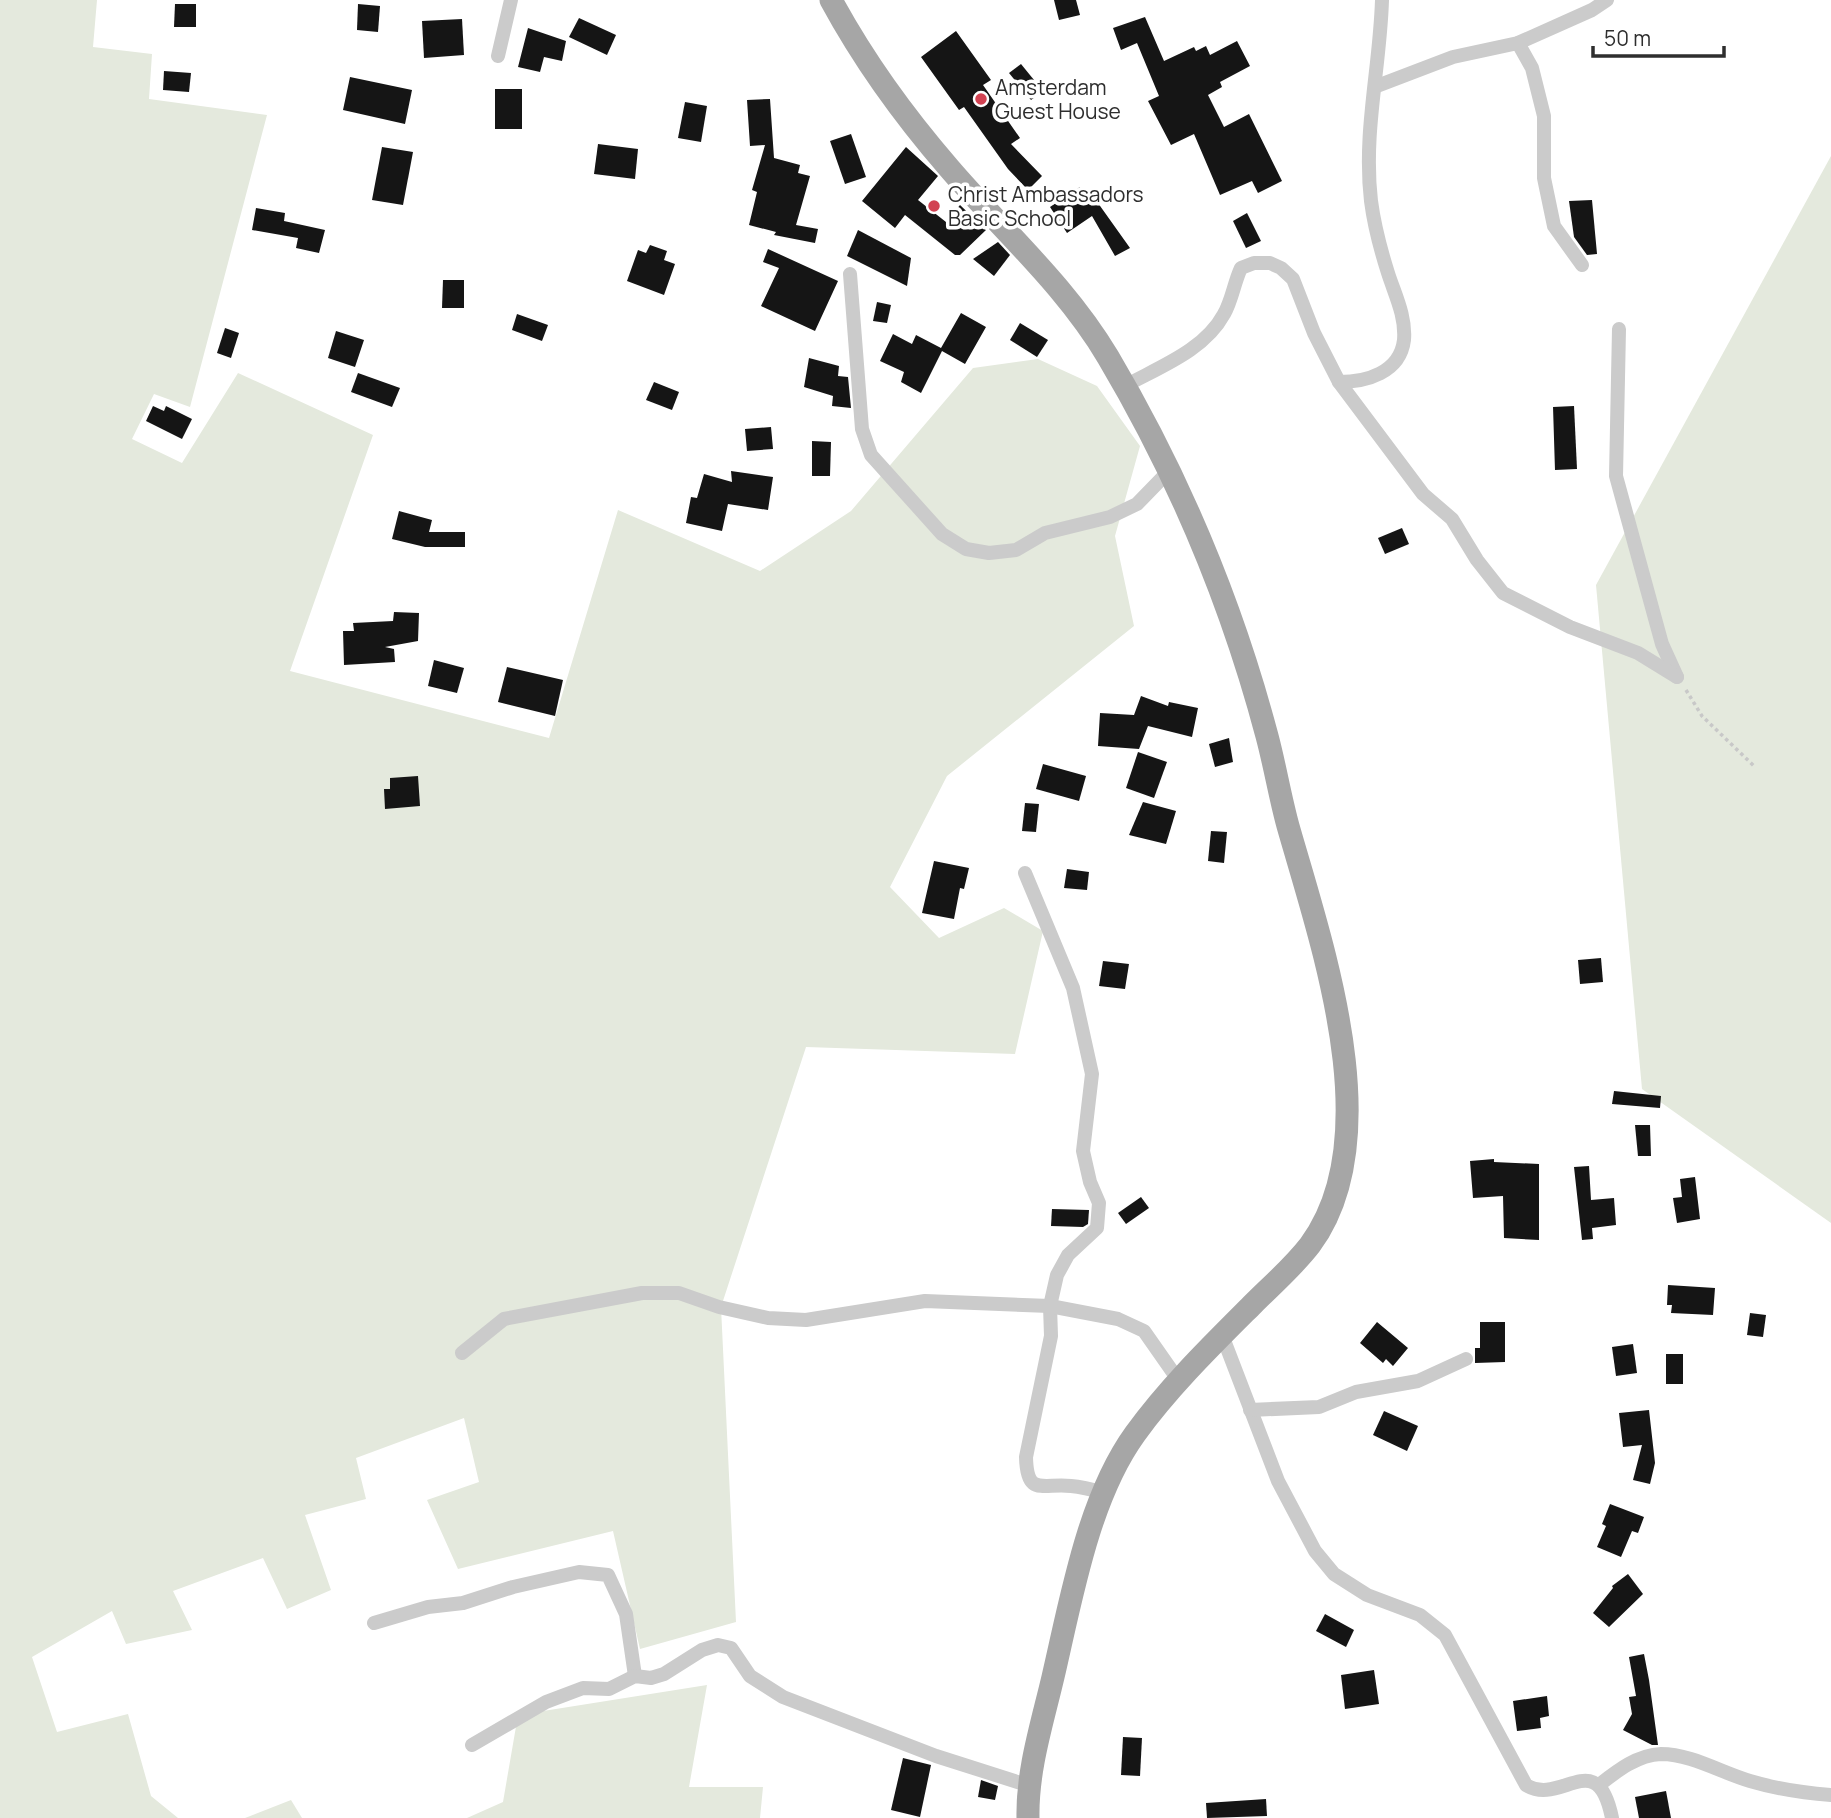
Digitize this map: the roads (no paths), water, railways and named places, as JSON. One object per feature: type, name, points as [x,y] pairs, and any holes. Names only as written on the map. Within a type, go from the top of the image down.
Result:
[{"type":"main road","points":[[831,0],[891,98],[952,172],[1037,261],[1068,299],[1106,355],[1170,470],[1228,611],[1267,734],[1288,825],[1312,900],[1329,973],[1346,1077],[1348,1119],[1344,1146],[1329,1210],[1311,1244],[1222,1335],[1133,1437],[1105,1493],[1094,1519],[1027,1785],[1028,1818]]},
{"type":"street","points":[[498,56],[511,0]]},
{"type":"street","points":[[1339,382],[1364,382],[1382,374],[1398,356],[1404,341],[1403,313],[1387,271],[1371,203],[1369,123],[1371,100],[1377,86],[1382,0]]},
{"type":"street","points":[[1377,86],[1452,57],[1518,43],[1592,10],[1607,0]]},
{"type":"street","points":[[1518,43],[1532,68],[1544,116],[1544,178],[1554,226],[1582,265]]},
{"type":"street","points":[[1123,387],[1206,338],[1224,314],[1241,268],[1254,263],[1270,263],[1281,268],[1293,279],[1314,333],[1339,382],[1423,494],[1452,519],[1503,593],[1570,627],[1638,653],[1677,677],[1662,644],[1616,476],[1619,329]]},
{"type":"street","points":[[850,274],[862,429],[871,455],[942,534],[966,549],[989,553],[1016,550],[1045,533],[1110,517],[1137,504],[1170,470]]},
{"type":"street","points":[[1025,873],[1073,988],[1092,1074],[1083,1152],[1090,1182],[1099,1203],[1097,1228],[1068,1255],[1057,1275],[1050,1306],[1051,1336],[1026,1457],[1026,1474],[1030,1482],[1042,1488],[1069,1485],[1105,1493]]},
{"type":"street","points":[[462,1353],[504,1319],[642,1293],[679,1293],[719,1307],[768,1318],[806,1320],[925,1301],[1050,1306],[1118,1319],[1144,1331],[1180,1381]]},
{"type":"street","points":[[1222,1335],[1278,1481],[1315,1551],[1334,1574],[1367,1595],[1420,1615],[1445,1635],[1526,1785],[1539,1790],[1587,1779],[1599,1785],[1609,1800],[1612,1818]]},
{"type":"street","points":[[1250,1410],[1319,1407],[1356,1392],[1418,1381],[1466,1359]]},
{"type":"street","points":[[374,1623],[428,1607],[463,1603],[513,1587],[579,1573],[608,1574],[626,1615],[635,1676]]},
{"type":"street","points":[[472,1745],[546,1702],[583,1688],[609,1689],[635,1676],[650,1678],[664,1674],[702,1650],[718,1645],[731,1648],[750,1676],[783,1697],[936,1756],[1027,1785]]},
{"type":"street","points":[[1599,1785],[1628,1763],[1661,1754],[1796,1793],[1831,1795]]},
{"type":"place","name":"Amsterdam Guest House","points":[[981,99]]},
{"type":"place","name":"Christ Ambassadors Basic School","points":[[934,206]]}]
